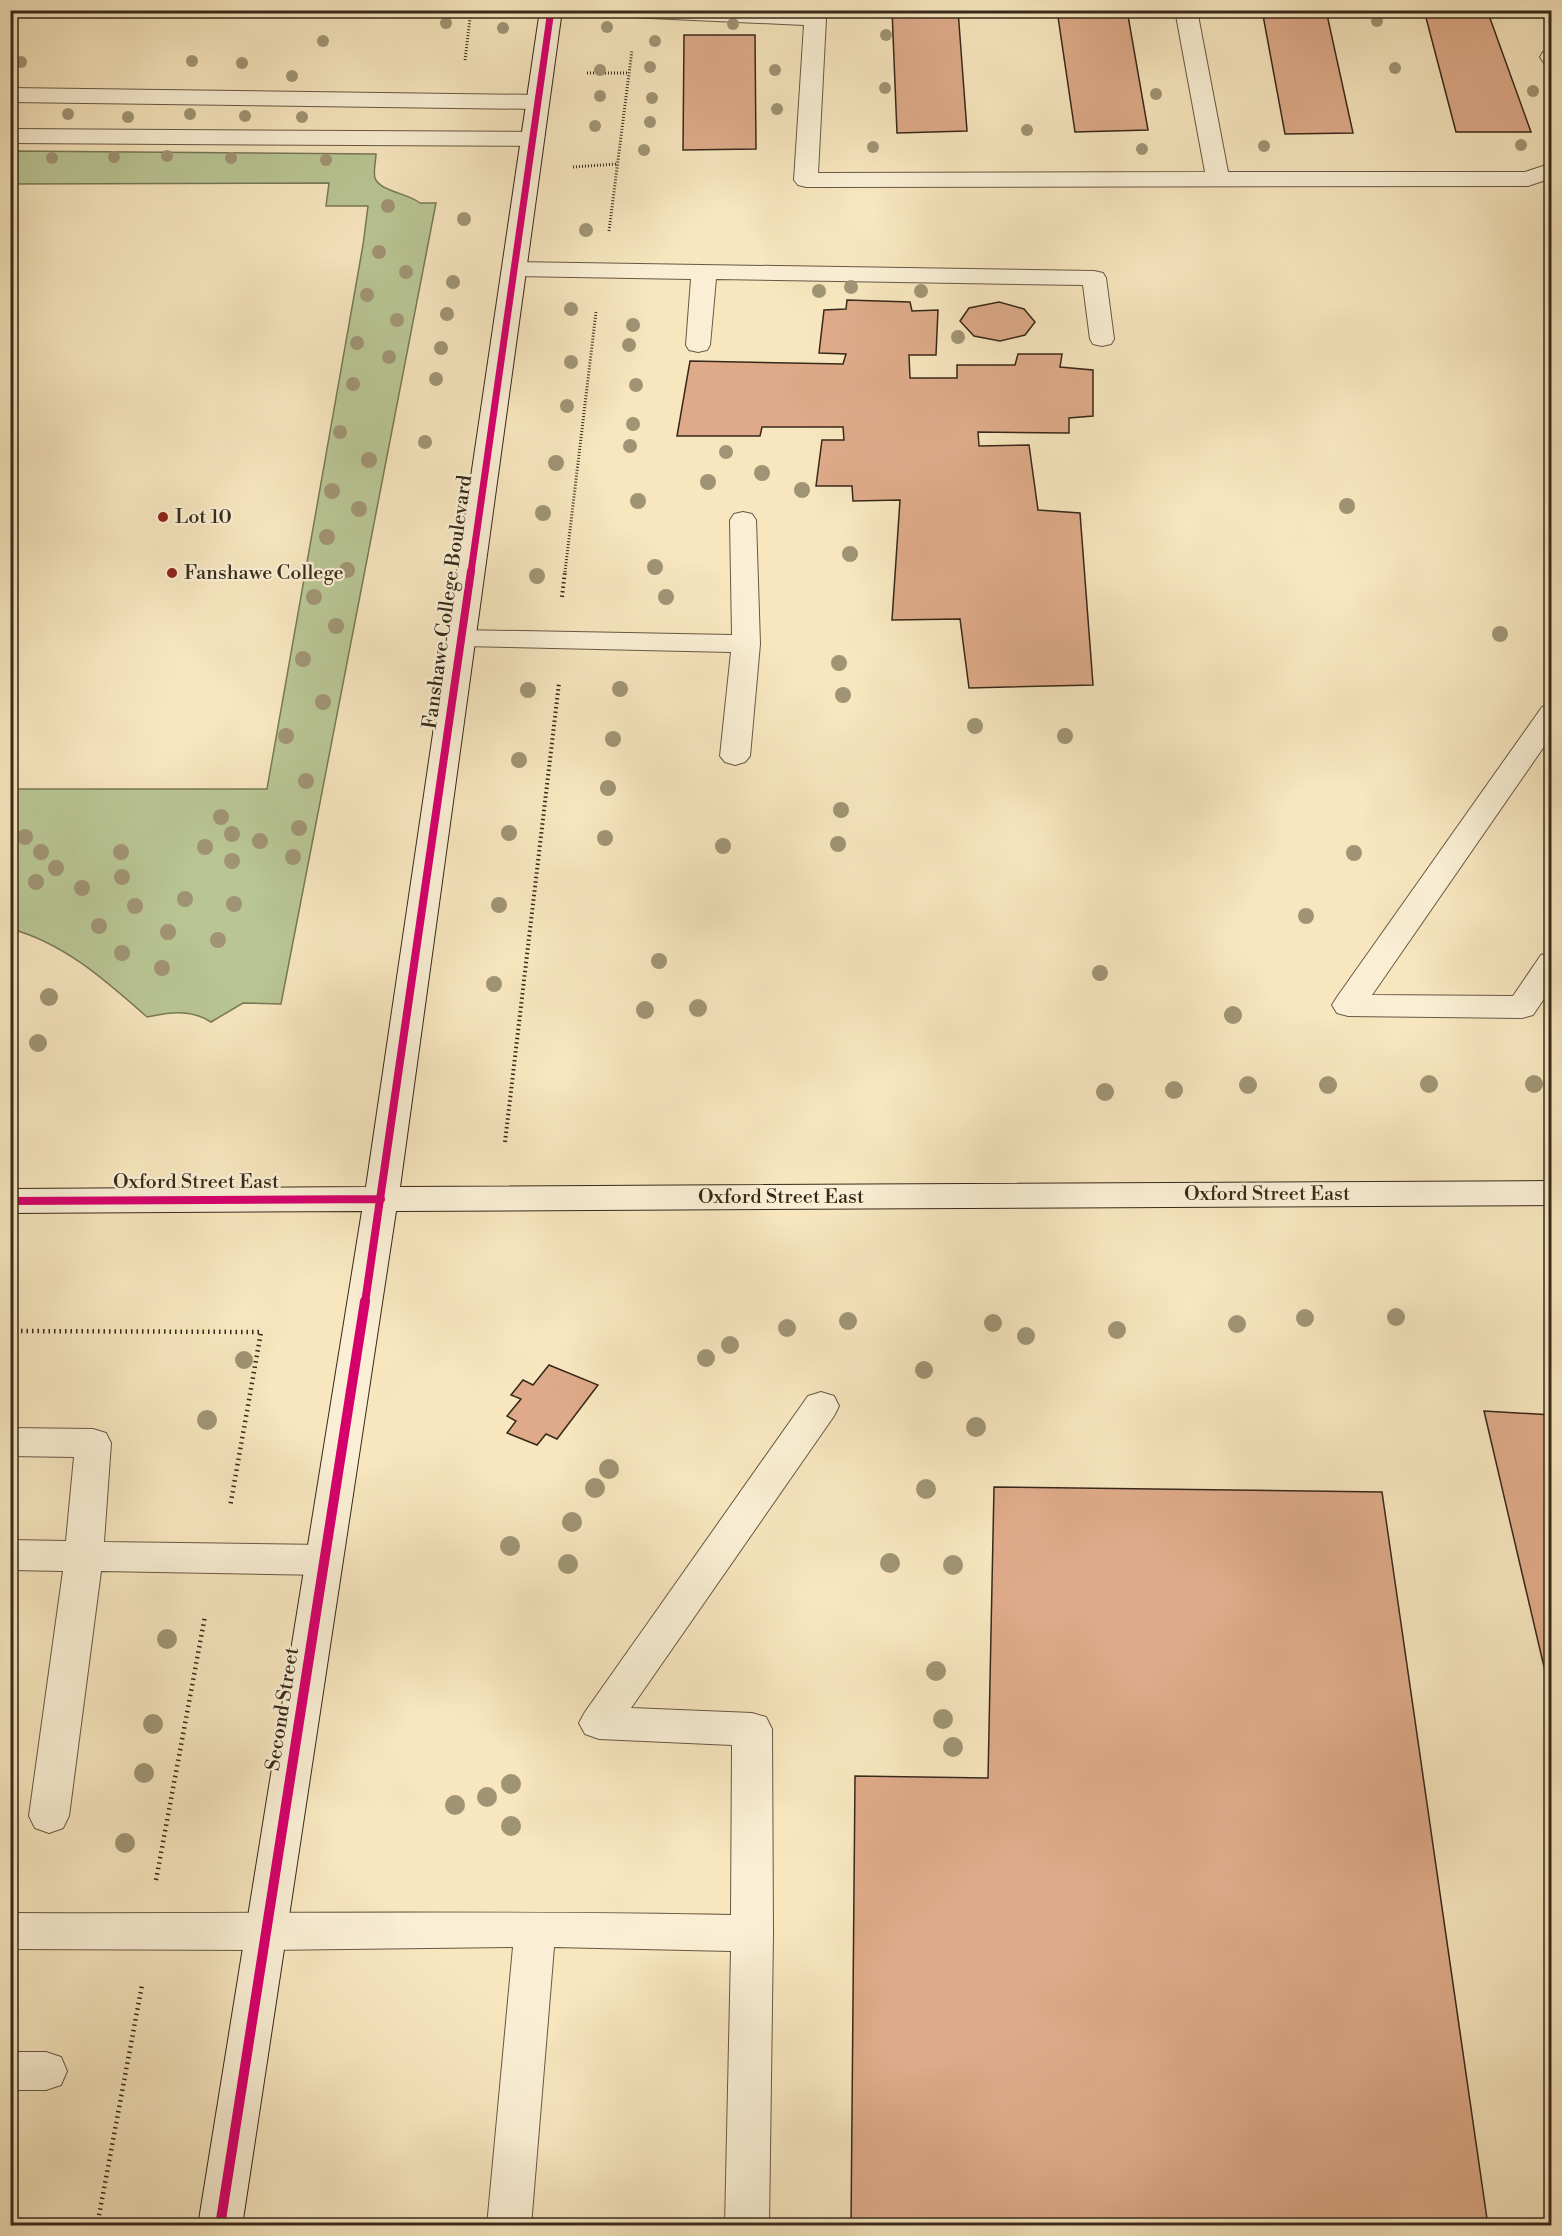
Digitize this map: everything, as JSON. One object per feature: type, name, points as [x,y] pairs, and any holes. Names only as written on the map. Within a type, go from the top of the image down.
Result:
[{"type":"street","name":"Fanshawe College Boulevard","points":[[381,1199],[551,10]]},
{"type":"street","points":[[608,10],[815,19],[806,180],[1528,179],[1551,170]]},
{"type":"street","points":[[1186,10],[1218,179]]},
{"type":"street","points":[[10,96],[538,102]]},
{"type":"street","points":[[10,136],[532,140]]},
{"type":"street","points":[[514,268],[1094,278],[1102,339]]},
{"type":"street","points":[[698,345],[704,273]]},
{"type":"street","points":[[735,756],[746,644],[743,520]]},
{"type":"street","points":[[461,638],[746,644]]},
{"type":"street","points":[[1551,713],[1348,1005],[1522,1007],[1551,963]]},
{"type":"street","name":"Oxford Street East","points":[[10,1201],[1551,1193]]},
{"type":"street","name":"Second Street","points":[[220,2226],[381,1199]]},
{"type":"street","points":[[747,2226],[752,1933],[752,1729],[599,1723],[821,1406]]},
{"type":"street","points":[[10,1442],[93,1443],[84,1556],[49,1816]]},
{"type":"street","points":[[10,1555],[324,1560]]},
{"type":"street","points":[[10,1931],[266,1932],[535,1929],[752,1933]]},
{"type":"street","points":[[509,2226],[535,1929]]},
{"type":"path","points":[[465,67],[471,10]]},
{"type":"path","points":[[609,233],[633,43]]},
{"type":"path","points":[[584,73],[629,73]]},
{"type":"path","points":[[570,167],[617,164]]},
{"type":"path","points":[[561,602],[597,306]]},
{"type":"path","points":[[505,1142],[560,679]]},
{"type":"path","points":[[10,1331],[261,1332],[230,1507]]},
{"type":"path","points":[[154,1889],[205,1616]]},
{"type":"path","points":[[97,2226],[142,1983]]},
{"type":"green space","points":[[11,151],[376,154],[374,175],[382,186],[420,203],[436,203],[281,1004],[243,1003],[211,1022],[188,1013],[147,1017],[100,977],[67,954],[30,935],[11,929],[11,789],[267,789],[368,206],[326,206],[329,183],[11,184]]},
{"type":"building","points":[[892,10],[958,10],[967,131],[897,133]]},
{"type":"building","points":[[1057,10],[1127,10],[1148,130],[1075,132]]},
{"type":"building","points":[[1262,10],[1326,10],[1353,133],[1285,134]]},
{"type":"building","points":[[1424,10],[1487,10],[1531,132],[1456,132]]},
{"type":"building","points":[[1543,10],[1552,10],[1552,41],[1549,41]]},
{"type":"building","points":[[684,35],[755,35],[756,149],[683,150]]},
{"type":"building","points":[[847,300],[910,302],[912,311],[938,310],[936,355],[909,355],[910,378],[957,378],[957,365],[1015,365],[1018,354],[1062,354],[1060,367],[1093,370],[1093,416],[1069,418],[1069,433],[978,432],[979,446],[1029,445],[1038,510],[1080,513],[1093,685],[969,688],[960,619],[892,620],[900,500],[853,501],[852,486],[816,486],[822,440],[844,440],[843,427],[762,427],[760,436],[677,436],[690,361],[843,364],[846,354],[819,353],[824,310],[846,309]]},
{"type":"building","points":[[999,302],[1024,309],[1035,322],[1025,335],[1000,341],[974,336],[960,321],[969,308]]},
{"type":"building","points":[[549,1365],[598,1385],[557,1439],[546,1434],[537,1445],[507,1433],[516,1421],[507,1416],[521,1399],[511,1395],[523,1380],[533,1385]]},
{"type":"building","points":[[1484,1411],[1552,1415],[1552,1701]]},
{"type":"building","points":[[994,1487],[1382,1492],[1488,2226],[851,2226],[855,1776],[988,1778]]},
{"type":"cycle path","points":[[220,2226],[381,1199],[551,10]]},
{"type":"cycle path","points":[[10,1201],[381,1199]]},
{"type":"place","name":"Lot 10","points":[[163,517]]},
{"type":"place","name":"Fanshawe College","points":[[172,573]]}]
